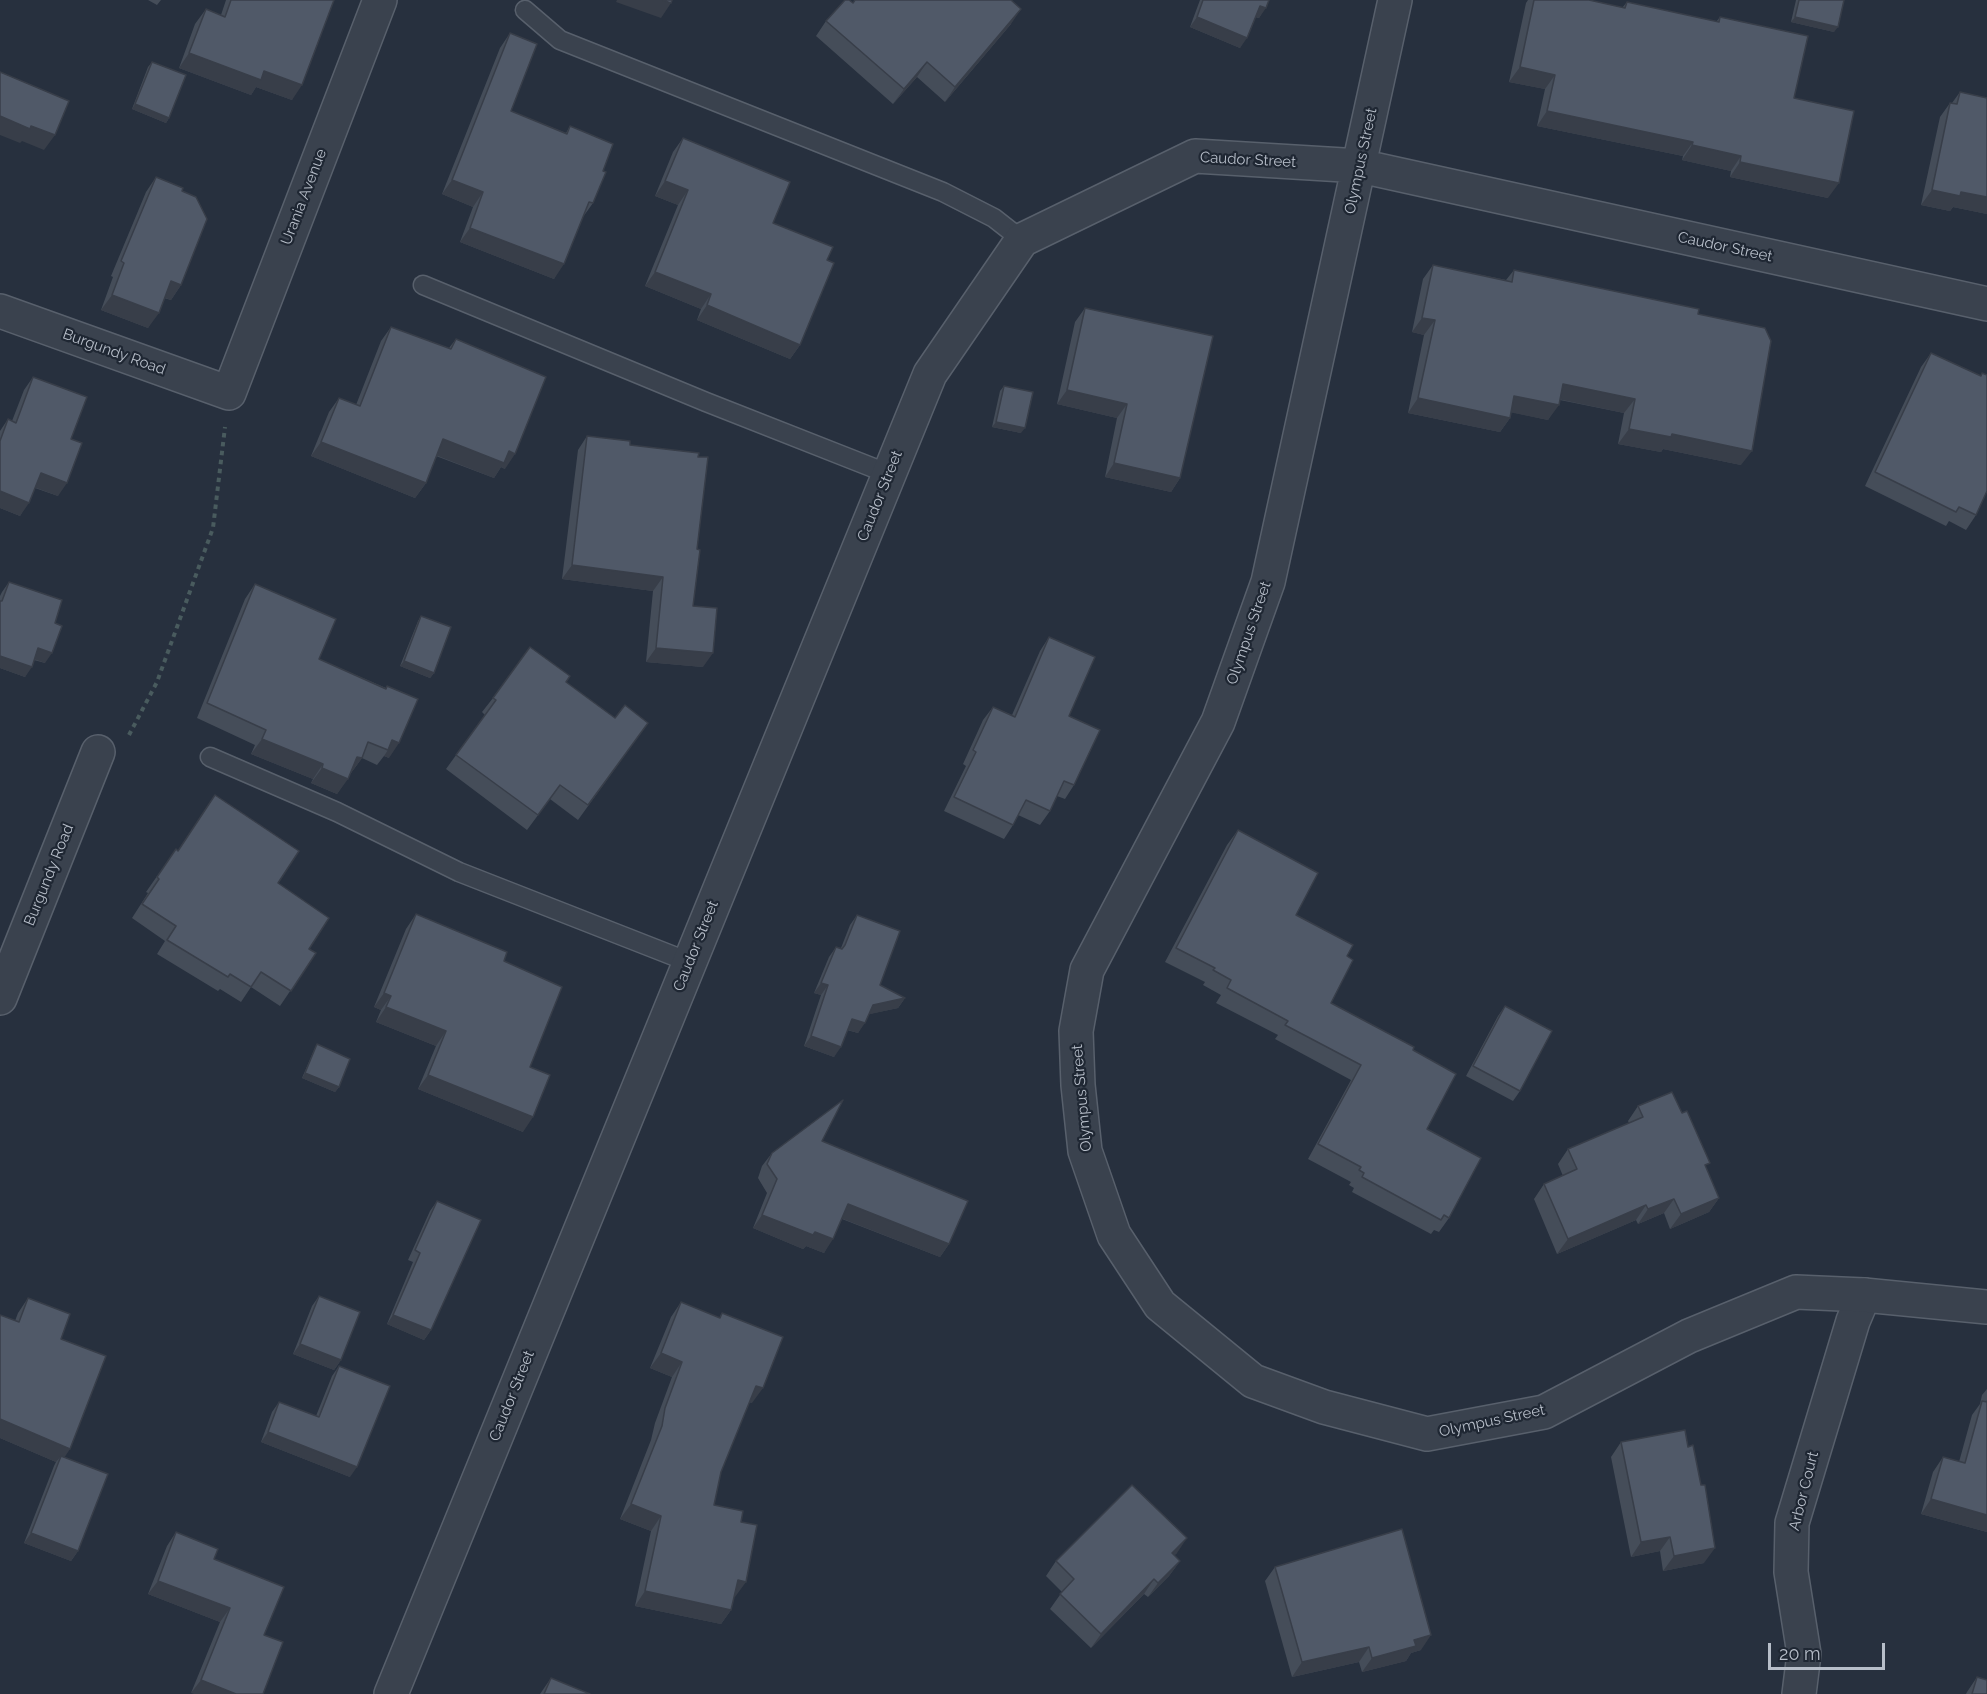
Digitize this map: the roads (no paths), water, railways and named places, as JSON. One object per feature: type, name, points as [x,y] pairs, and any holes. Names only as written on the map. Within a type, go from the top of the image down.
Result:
[{"type":"street","name":"Urania Avenue","points":[[229,393],[380,0]]},
{"type":"street","name":"Olympus Street","points":[[1395,0],[1268,582],[1218,722],[1087,970],[1076,1031],[1078,1085],[1085,1151],[1114,1236],[1160,1305],[1253,1381],[1324,1407],[1427,1434],[1544,1412],[1689,1336],[1796,1292],[1864,1295],[1987,1307]]},
{"type":"street","name":"Caudor Street","points":[[391,1694],[930,374],[1022,240],[1195,156],[1360,166],[1987,304]]},
{"type":"street","name":"Burgundy Road","points":[[0,311],[229,393]]},
{"type":"street","name":"Burgundy Road","points":[[0,998],[98,752]]},
{"type":"street","name":"Arbor Court","points":[[1799,1694],[1804,1654],[1791,1572],[1792,1523],[1853,1321],[1864,1295]]},
{"type":"lane","points":[[525,10],[560,40],[943,192],[994,218],[1022,240]]},
{"type":"lane","points":[[423,285],[706,402],[889,474]]},
{"type":"lane","points":[[210,757],[337,812],[459,872],[689,962]]}]
